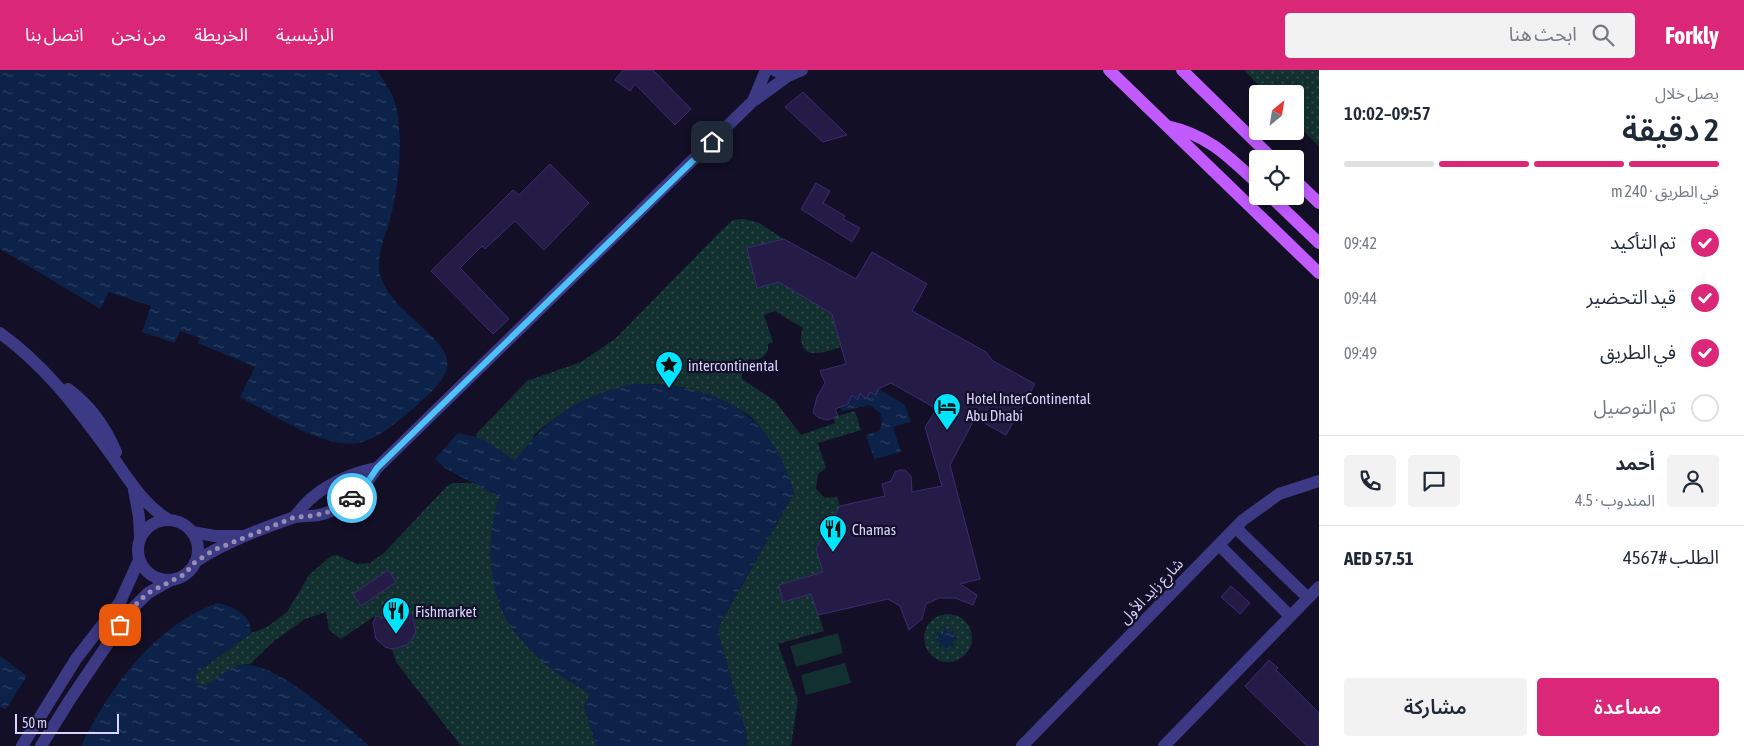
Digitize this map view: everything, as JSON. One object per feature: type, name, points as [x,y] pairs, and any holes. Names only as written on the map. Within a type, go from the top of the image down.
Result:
[{"type":"main road","points":[[1109,70],[1319,273]]},
{"type":"main road","points":[[1182,70],[1264,150]]},
{"type":"main road","points":[[1167,126],[1183,129],[1213,144],[1249,176]]},
{"type":"main road","points":[[1304,189],[1319,203]]},
{"type":"main road","points":[[1279,205],[1319,243]]},
{"type":"street","points":[[753,101],[766,70]]},
{"type":"street","points":[[774,70],[788,76]]},
{"type":"street","points":[[41,746],[130,611],[148,593],[185,574],[195,562],[214,550],[296,514],[377,468],[753,101],[788,76],[802,70]]},
{"type":"street","points":[[0,333],[52,378],[73,393],[96,417],[114,446],[123,472],[133,488],[153,509],[169,520]]},
{"type":"street","name":"شارع زايد الأول","points":[[1022,746],[1254,510],[1279,494],[1319,481]]},
{"type":"street","points":[[22,746],[76,659],[120,602],[139,560],[139,517],[133,488]]},
{"type":"street","points":[[140,537],[150,525],[157,521],[169,520],[180,522],[192,532],[198,547],[195,562]]},
{"type":"street","points":[[1236,528],[1308,598]]},
{"type":"street","points":[[192,532],[215,536],[249,536]]},
{"type":"street","points":[[1219,545],[1290,616]]},
{"type":"street","points":[[139,560],[148,573],[163,580],[171,580]]},
{"type":"street","points":[[1164,746],[1319,587]]},
{"type":"green space","points":[[1244,70],[1319,70],[1319,147],[1304,131],[1304,85],[1258,85]]},
{"type":"green space","points":[[744,219],[759,223],[784,239],[747,248],[757,287],[779,282],[832,314],[841,347],[818,353],[808,352],[801,342],[803,328],[775,311],[764,315],[773,342],[768,344],[768,350],[762,357],[755,360],[749,359],[742,370],[742,379],[775,401],[801,435],[835,423],[833,417],[855,411],[861,430],[818,443],[826,468],[818,474],[816,489],[825,498],[837,497],[840,506],[816,549],[823,572],[779,585],[784,602],[811,593],[824,631],[778,644],[798,700],[791,746],[746,746],[747,736],[719,636],[719,626],[794,493],[767,438],[753,418],[721,400],[696,390],[671,385],[646,384],[599,394],[555,418],[534,435],[501,606],[517,634],[539,657],[590,694],[584,706],[597,746],[461,746],[396,662],[392,649],[404,646],[415,633],[415,621],[412,614],[397,606],[392,621],[375,616],[341,639],[329,630],[326,612],[305,619],[274,641],[250,664],[239,665],[205,686],[196,683],[195,674],[251,633],[267,627],[287,612],[310,574],[331,556],[337,555],[357,564],[370,563],[384,553],[447,486],[453,483],[474,483],[480,445],[476,434],[527,381],[581,362],[615,339],[724,228],[733,220]]},
{"type":"green space","points":[[948,614],[957,616],[965,621],[970,629],[972,638],[970,647],[965,655],[957,660],[948,662],[939,660],[931,655],[926,647],[924,638],[926,629],[931,621],[939,616]]},
{"type":"green space","points":[[838,633],[843,653],[796,667],[790,646]]},
{"type":"green space","points":[[845,663],[851,683],[806,695],[801,675]]},
{"type":"water","points":[[0,70],[377,70],[390,90],[395,103],[400,145],[394,203],[379,264],[382,279],[390,294],[439,343],[446,355],[446,372],[439,384],[403,418],[373,438],[358,443],[329,441],[297,428],[240,397],[255,367],[198,343],[200,338],[180,331],[175,343],[142,332],[151,306],[109,292],[100,309],[0,249]]},
{"type":"water","points":[[636,384],[665,385],[692,390],[716,397],[737,408],[756,422],[771,441],[784,465],[794,493],[719,626],[719,636],[747,736],[746,746],[597,746],[584,706],[590,694],[539,659],[512,629],[502,610],[496,594],[491,562],[492,528],[499,497],[445,468],[435,459],[458,433],[481,438],[515,460],[541,430],[567,409],[598,394]]},
{"type":"water","points":[[878,389],[904,404],[911,422],[893,427],[901,452],[874,459],[866,435],[879,431],[882,423],[881,414],[870,405],[842,411],[840,407],[852,395],[858,400],[860,393],[866,399],[870,392],[876,395]]},
{"type":"water","points":[[217,603],[229,606],[245,616],[251,633],[195,674],[196,683],[205,686],[227,671],[241,665],[255,666],[272,672],[309,695],[369,746],[81,746],[106,702],[136,661],[173,627]]},
{"type":"water","points":[[944,627],[948,633],[954,630],[953,636],[959,638],[953,641],[954,648],[950,645],[946,650],[944,645],[938,647],[940,642],[934,640],[939,637],[936,632],[943,634]]},
{"type":"water","points":[[0,656],[27,676],[6,709],[0,707]]},
{"type":"building","points":[[623,70],[653,70],[691,109],[675,125],[635,84],[630,91],[615,80]]},
{"type":"building","points":[[803,92],[847,135],[823,142],[785,107]]},
{"type":"building","points":[[550,164],[589,203],[544,250],[515,221],[485,249],[482,246],[460,268],[509,319],[493,334],[431,271],[513,190],[519,195]]},
{"type":"building","points":[[816,183],[830,191],[823,203],[845,216],[843,219],[860,228],[852,242],[801,209]]},
{"type":"building","name":"Hotel InterContinental Abu Dhabi","points":[[784,239],[856,279],[872,252],[927,284],[912,311],[986,352],[993,361],[1035,384],[1006,435],[975,418],[950,465],[980,579],[960,584],[977,595],[973,605],[955,598],[939,598],[926,604],[922,619],[909,630],[900,606],[888,599],[818,615],[811,594],[783,602],[779,585],[823,572],[816,549],[840,506],[885,496],[882,484],[891,481],[895,472],[900,470],[905,470],[911,476],[912,492],[942,486],[925,427],[937,409],[891,383],[878,389],[876,395],[870,392],[866,399],[860,393],[858,400],[852,395],[848,404],[835,409],[838,416],[827,420],[819,418],[813,413],[817,397],[825,383],[820,371],[846,364],[832,314],[779,282],[757,288],[747,248]]},
{"type":"building","points":[[388,570],[396,582],[361,606],[353,594]]},
{"type":"building","points":[[1231,586],[1250,603],[1240,614],[1221,597]]},
{"type":"building","points":[[397,606],[412,614],[416,631],[407,645],[392,649],[385,647],[376,639],[373,623],[376,616],[392,621]]},
{"type":"building","points":[[1269,660],[1278,668],[1276,670],[1319,713],[1319,746],[1307,746],[1245,686]]},
{"type":"way so far","points":[[120,625],[130,611],[148,593],[185,574],[195,562],[214,550],[295,517],[320,515],[336,509],[352,498]]},
{"type":"place","name":"intercontinental","points":[[669,389]]},
{"type":"place","name":"Hotel InterContinental Abu Dhabi","points":[[947,431]]},
{"type":"place","name":"Chamas","points":[[833,553]]},
{"type":"place","name":"Fishmarket","points":[[396,635]]},
{"type":"route","points":[[352,498],[367,483],[377,468],[712,142]]}]
